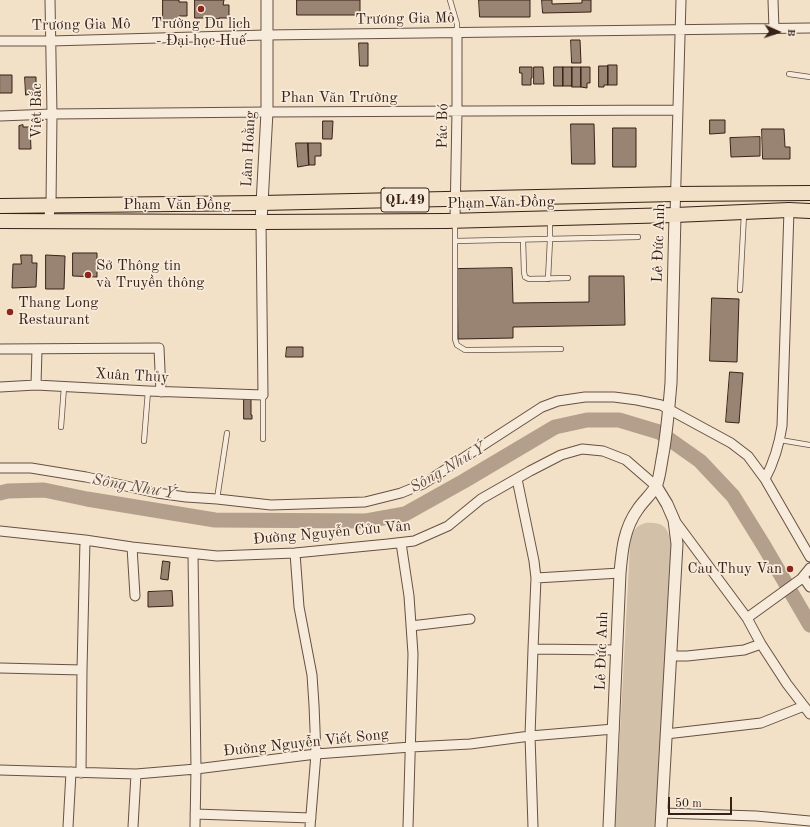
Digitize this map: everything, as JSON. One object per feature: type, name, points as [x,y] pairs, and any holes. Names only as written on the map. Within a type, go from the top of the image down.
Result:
[{"type":"main road","name":"Phạm Văn Đồng","points":[[0,206],[456,200],[676,194],[810,193]]},
{"type":"main road","name":"Phạm Văn Đồng","points":[[0,221],[261,222],[550,219],[789,210],[810,211]]},
{"type":"street","name":"Việt Bắc","points":[[48,221],[51,205],[52,114],[50,0]]},
{"type":"street","name":"Lâm Hoằng","points":[[263,395],[261,203],[267,112],[267,0]]},
{"type":"street","name":"Lê Đức Anh","points":[[609,827],[616,650],[620,573],[623,549],[626,532],[630,521],[656,486],[661,466],[669,414],[681,0]]},
{"type":"street","points":[[773,0],[774,29]]},
{"type":"street","name":"Trương Gia Mô","points":[[0,41],[51,41],[266,34],[810,28]]},
{"type":"street","name":"Pác Bó","points":[[455,220],[457,32]]},
{"type":"street","name":"Phan Văn Trường","points":[[0,116],[52,114],[267,112],[678,110]]},
{"type":"street","points":[[766,479],[773,464],[780,440],[782,426],[789,210]]},
{"type":"street","points":[[0,349],[159,348],[161,392]]},
{"type":"street","points":[[36,385],[37,349]]},
{"type":"street","name":"Xuân Thủy","points":[[0,387],[36,385],[161,392],[263,395]]},
{"type":"street","points":[[0,468],[31,468],[86,477],[157,493],[271,505],[365,502],[401,493],[423,484],[542,407],[558,401],[585,397],[614,397],[662,405],[669,414],[731,443],[748,456],[766,479],[810,557]]},
{"type":"street","name":"Đường Nguyễn Cửu Vân","points":[[0,530],[85,540],[132,548],[217,556],[295,553],[401,543],[414,541],[448,526],[481,499],[561,455],[582,448],[603,451],[626,460],[656,486]]},
{"type":"street","points":[[517,479],[534,561],[536,578],[530,736],[533,827]]},
{"type":"street","points":[[656,486],[667,504],[674,520],[747,618],[761,644],[787,684],[810,714]]},
{"type":"street","points":[[661,827],[677,544],[674,520]]},
{"type":"street","points":[[81,772],[85,540]]},
{"type":"street","points":[[401,543],[409,596],[413,654],[408,827]]},
{"type":"street","points":[[132,548],[135,596]]},
{"type":"street","points":[[195,814],[310,823],[316,754],[314,705],[312,675],[299,607],[295,553]]},
{"type":"street","points":[[194,554],[196,769],[195,827]]},
{"type":"street","points":[[747,618],[802,578],[810,568]]},
{"type":"street","points":[[536,578],[620,573]]},
{"type":"street","points":[[802,578],[810,587]]},
{"type":"street","points":[[411,626],[470,619]]},
{"type":"street","points":[[670,656],[687,656],[744,650],[761,644]]},
{"type":"street","points":[[533,648],[616,650]]},
{"type":"street","points":[[0,668],[82,670]]},
{"type":"street","points":[[666,734],[761,723],[804,706]]},
{"type":"street","name":"Đường Nguyễn Viết Song","points":[[0,770],[136,774],[196,769],[316,754],[470,744],[530,736],[614,729]]},
{"type":"street","points":[[68,827],[71,772]]},
{"type":"street","points":[[133,827],[136,774]]},
{"type":"street","points":[[662,813],[756,816],[778,822],[810,820]]},
{"type":"lane","points":[[450,0],[457,24],[457,32]]},
{"type":"lane","points":[[789,74],[810,77]]},
{"type":"lane","points":[[740,290],[744,212]]},
{"type":"lane","points":[[548,279],[550,219]]},
{"type":"lane","points":[[455,220],[455,339],[457,345],[465,350],[561,349]]},
{"type":"lane","points":[[455,241],[638,238]]},
{"type":"lane","points":[[523,240],[525,277],[529,279],[568,278]]},
{"type":"lane","points":[[62,428],[64,387]]},
{"type":"lane","points":[[144,441],[148,391]]},
{"type":"lane","points":[[263,395],[263,439]]},
{"type":"lane","points":[[217,499],[227,432]]},
{"type":"lane","points":[[780,440],[810,445]]},
{"type":"shaded area","points":[[645,523],[656,523],[663,526],[670,537],[671,543],[657,827],[615,827],[630,545],[634,531]]},
{"type":"building","points":[[163,0],[179,0],[179,2],[187,2],[187,16],[179,16],[179,21],[163,21]]},
{"type":"building","points":[[195,0],[224,0],[223,5],[229,5],[229,18],[195,18]]},
{"type":"building","points":[[297,0],[360,0],[360,15],[297,15]]},
{"type":"building","points":[[479,0],[530,0],[530,17],[480,17]]},
{"type":"building","points":[[542,0],[552,0],[552,4],[582,3],[582,0],[591,0],[591,12],[543,13]]},
{"type":"building","points":[[571,40],[580,40],[581,63],[572,63]]},
{"type":"building","points":[[359,43],[368,43],[368,66],[360,66]]},
{"type":"building","points":[[608,65],[617,65],[617,85],[608,85]]},
{"type":"building","points":[[599,66],[608,66],[608,85],[604,85],[604,87],[599,87]]},
{"type":"building","points":[[520,67],[532,67],[531,85],[522,85],[522,73],[520,73]]},
{"type":"building","points":[[534,67],[543,67],[544,84],[534,84]]},
{"type":"building","points":[[554,67],[563,67],[563,86],[554,86]]},
{"type":"building","points":[[563,67],[572,67],[572,86],[563,86]]},
{"type":"building","points":[[572,67],[581,67],[581,87],[572,87]]},
{"type":"building","points":[[581,67],[590,67],[590,83],[587,83],[587,88],[581,87]]},
{"type":"building","points":[[0,75],[12,75],[12,93],[0,93]]},
{"type":"building","points":[[25,77],[36,77],[36,91],[31,91],[31,94],[26,95]]},
{"type":"building","points":[[710,120],[725,120],[725,133],[710,134]]},
{"type":"building","points":[[323,121],[333,121],[332,139],[323,139]]},
{"type":"building","points":[[571,124],[594,124],[595,164],[572,164]]},
{"type":"building","points":[[23,125],[23,127],[30,127],[31,149],[19,149],[19,126]]},
{"type":"building","points":[[613,128],[636,128],[636,167],[613,167]]},
{"type":"building","points":[[762,129],[784,129],[785,147],[790,147],[790,159],[763,159]]},
{"type":"building","points":[[760,137],[760,156],[731,157],[730,138]]},
{"type":"building","points":[[296,143],[308,143],[309,165],[298,167]]},
{"type":"building","points":[[308,143],[321,143],[321,156],[315,156],[315,165],[309,165]]},
{"type":"building","points":[[73,253],[97,253],[97,277],[73,276]]},
{"type":"building","points":[[21,255],[32,255],[32,263],[37,263],[36,287],[12,288],[13,264],[21,264]]},
{"type":"building","points":[[46,255],[65,256],[64,289],[46,289]]},
{"type":"building","points":[[512,268],[513,303],[589,302],[589,276],[624,276],[625,325],[513,327],[513,338],[458,339],[457,269]]},
{"type":"building","points":[[712,298],[739,299],[737,362],[710,361]]},
{"type":"building","points":[[287,347],[303,347],[303,357],[286,357]]},
{"type":"building","points":[[730,372],[743,373],[739,423],[726,422]]},
{"type":"building","points":[[244,396],[251,396],[252,419],[244,419]]},
{"type":"building","points":[[163,561],[170,562],[168,580],[161,579]]},
{"type":"building","points":[[172,591],[173,606],[148,607],[148,592]]},
{"type":"waterway","name":"Sông Như Ý","points":[[0,493],[8,491],[44,490],[87,499],[215,520],[366,521],[405,514],[555,427],[587,420],[619,420],[659,432],[700,461],[733,496],[810,625]]},
{"type":"place","name":"Trường Du lịch - Đại học Huế","points":[[201,9]]},
{"type":"place","name":"Sở Thông tin và Truyền thông","points":[[88,275]]},
{"type":"place","name":"Thang Long Restaurant","points":[[10,312]]},
{"type":"place","name":"Cau Thuy Van","points":[[790,569]]}]
